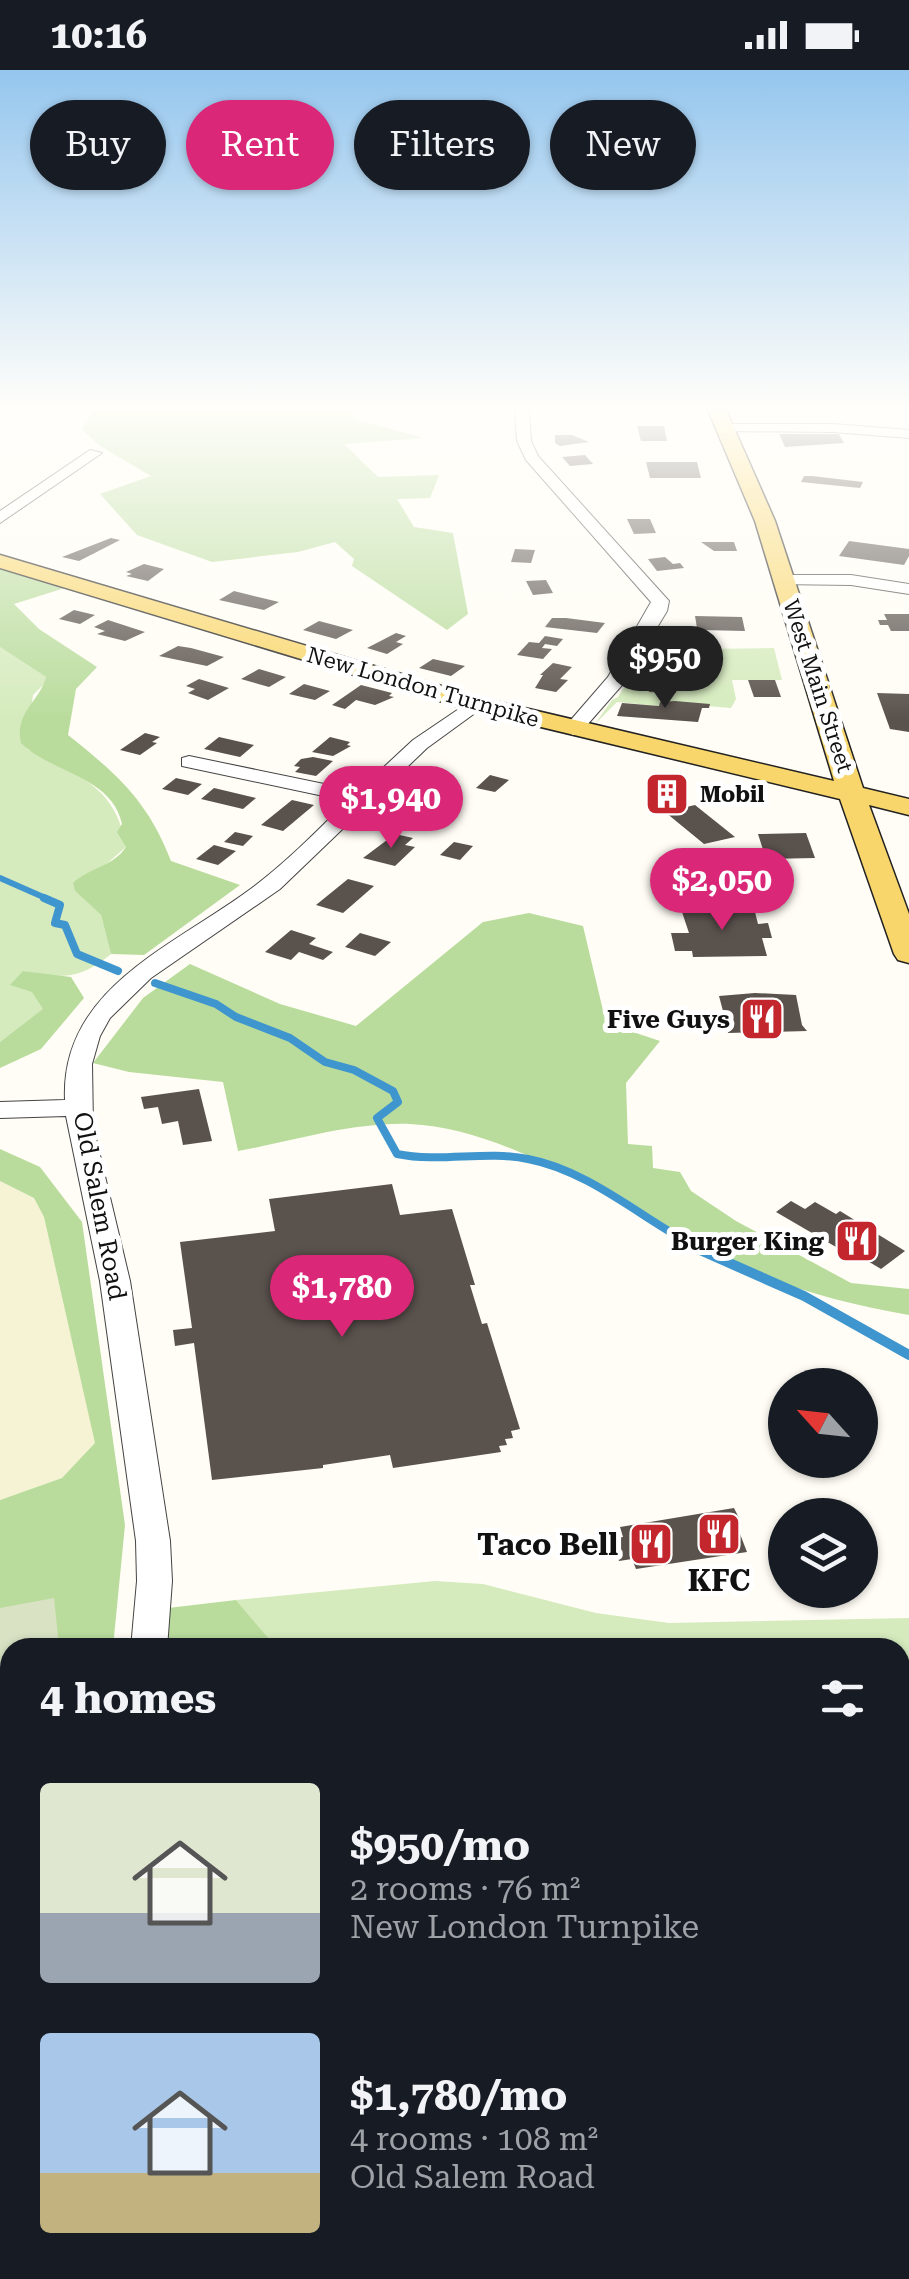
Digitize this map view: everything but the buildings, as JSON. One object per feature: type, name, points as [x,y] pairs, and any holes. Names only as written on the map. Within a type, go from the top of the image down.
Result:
[{"type":"main road","name":"West Main Street","points":[[758,513],[909,954]]},
{"type":"main road","name":"New London Turnpike","points":[[0,560],[475,704],[909,807]]},
{"type":"street","points":[[573,730],[616,680],[658,612],[660,601],[581,513]]},
{"type":"street","points":[[784,580],[851,580],[909,589]]},
{"type":"street","name":"Old Salem Road","points":[[150,1638],[156,1569],[139,1434],[114,1276],[84,1148],[79,1108],[81,1060],[88,1035],[126,987],[256,897],[307,855],[414,749],[475,704]]},
{"type":"street","points":[[189,762],[364,798]]},
{"type":"street","points":[[0,1110],[79,1108]]},
{"type":"shaded area","points":[[0,1181],[34,1198],[44,1217],[96,1444],[62,1478],[0,1500]]},
{"type":"green space","points":[[117,513],[406,513],[414,527],[453,533],[468,614],[447,630],[352,566],[354,559],[335,542],[298,552],[212,562],[137,535]]},
{"type":"green space","points":[[0,567],[68,587],[14,604],[39,629],[97,667],[76,689],[68,735],[129,790],[152,821],[171,861],[240,885],[144,955],[111,954],[101,915],[75,891],[73,883],[115,859],[126,847],[117,832],[122,824],[116,808],[94,785],[21,743],[24,715],[46,677],[0,647]]},
{"type":"green space","points":[[654,642],[700,649],[774,648],[782,680],[732,680],[736,699],[731,708],[617,702],[595,724]]},
{"type":"green space","points":[[0,647],[46,677],[33,695],[27,749],[78,776],[104,796],[121,826],[126,847],[75,891],[101,915],[111,954],[89,969],[70,975],[23,971],[44,1009],[0,1042]]},
{"type":"green space","points":[[529,913],[583,926],[606,1023],[660,1041],[626,1083],[628,1144],[652,1146],[653,1168],[680,1172],[691,1191],[736,1221],[851,1283],[909,1289],[909,1315],[828,1297],[749,1270],[583,1182],[496,1143],[452,1130],[388,1124],[238,1151],[223,1082],[129,1072],[93,1063],[143,998],[190,964],[280,1004],[356,1026],[483,922]]},
{"type":"green space","points":[[23,971],[71,977],[84,998],[41,1049],[0,1068],[0,1042],[43,1009],[32,992],[10,985]]},
{"type":"green space","points":[[0,1149],[40,1167],[82,1222],[125,1525],[114,1638],[0,1638],[0,1500],[62,1478],[95,1443],[44,1217],[34,1198],[0,1181]]},
{"type":"green space","points":[[435,1581],[483,1584],[596,1613],[669,1623],[909,1618],[909,1638],[268,1638],[236,1600]]},
{"type":"green space","points":[[54,1598],[58,1638],[0,1638],[0,1608]]},
{"type":"green space","points":[[236,1600],[268,1638],[166,1638],[168,1608]]},
{"type":"waterway","points":[[0,878],[50,900]]},
{"type":"waterway","points":[[44,898],[60,905],[55,923],[65,925],[77,954],[118,971]]},
{"type":"waterway","points":[[155,983],[216,1004],[236,1017],[290,1038],[325,1062],[354,1070],[393,1091],[398,1102],[377,1118],[397,1154],[512,1157],[552,1165],[597,1186],[706,1252]]},
{"type":"waterway","points":[[700,1250],[804,1296],[909,1355]]},
{"type":"place","name":"Mobil","points":[[667,794]]},
{"type":"place","name":"Five Guys","points":[[762,1019]]},
{"type":"place","name":"Burger King","points":[[857,1241]]},
{"type":"place","name":"KFC","points":[[719,1534]]},
{"type":"place","name":"Taco Bell","points":[[651,1544]]}]
